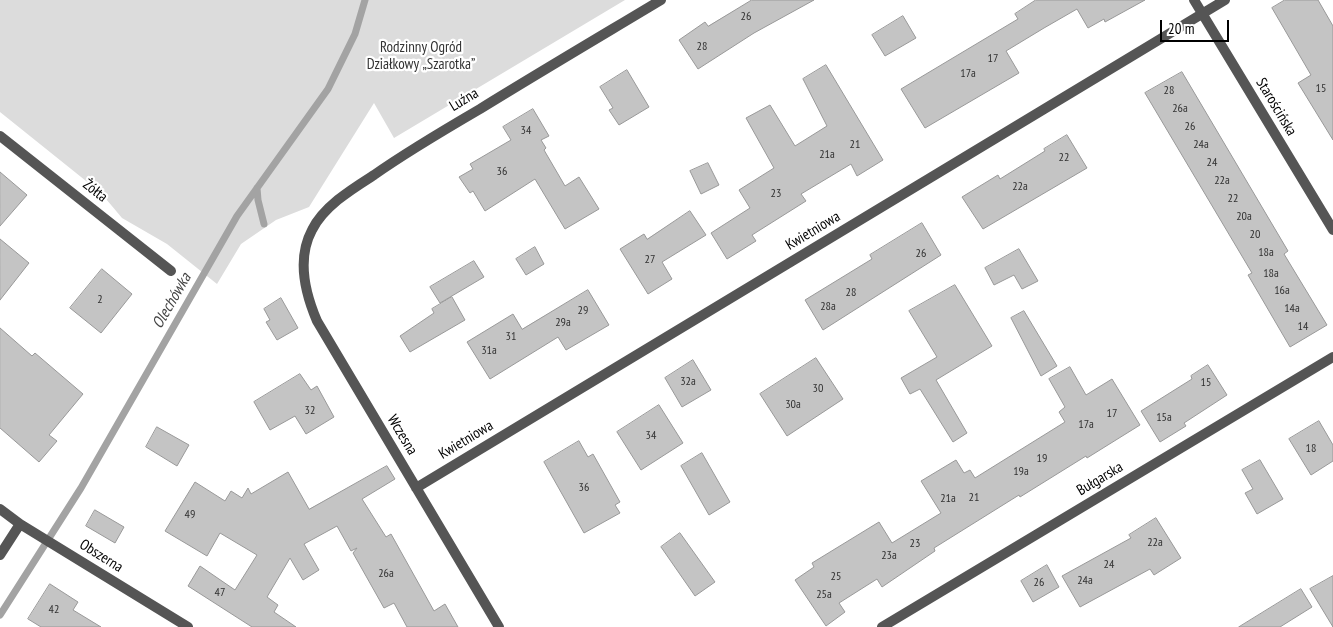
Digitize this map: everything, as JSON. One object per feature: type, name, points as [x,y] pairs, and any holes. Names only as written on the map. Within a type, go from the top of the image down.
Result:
[{"type":"street","name":"Luźna","points":[[306,250],[312,230],[324,212],[356,187],[410,150],[662,0]]},
{"type":"street","name":"Starościńska","points":[[1194,0],[1333,230]]},
{"type":"street","name":"Kwietniowa","points":[[416,488],[1225,0]]},
{"type":"street","name":"Żółta","points":[[0,136],[171,271]]},
{"type":"street","name":"Wczesna","points":[[306,250],[304,273],[308,301],[317,321],[499,627]]},
{"type":"street","name":"Bułgarska","points":[[882,627],[1333,357]]},
{"type":"street","name":"Obszerna","points":[[0,509],[20,524],[188,627]]},
{"type":"street","points":[[0,555],[20,524]]},
{"type":"green space","name":"Rodzinny Ogród Działkowy „Szarotka”","points":[[0,0],[625,0],[394,138],[374,103],[309,207],[276,220],[241,244],[217,284],[167,244],[122,218],[101,193],[0,112]]},
{"type":"building","points":[[752,0],[814,0],[754,33],[698,69],[679,40],[705,22],[708,26]]},
{"type":"building","points":[[1036,0],[1145,0],[1105,22],[1104,19],[1088,28],[1077,9],[1044,28],[1006,51],[1019,73],[925,128],[901,89],[1018,19],[1015,14]]},
{"type":"building","points":[[1285,0],[1318,0],[1333,26],[1333,140],[1298,83],[1311,75],[1272,8]]},
{"type":"building","points":[[903,16],[916,38],[885,56],[872,35]]},
{"type":"building","points":[[826,65],[883,160],[857,176],[851,164],[801,194],[806,201],[752,235],[756,241],[727,259],[711,233],[750,208],[739,190],[774,168],[746,118],[770,105],[795,146],[827,126],[803,79]]},
{"type":"building","points":[[627,70],[649,107],[619,125],[609,110],[613,108],[600,87]]},
{"type":"building","points":[[1182,72],[1288,251],[1284,254],[1327,325],[1290,347],[1248,275],[1252,273],[1145,93]]},
{"type":"building","points":[[533,109],[549,136],[541,140],[546,148],[544,150],[565,186],[579,177],[599,209],[565,229],[535,179],[485,211],[473,191],[470,193],[459,177],[473,169],[470,164],[511,140],[503,127]]},
{"type":"building","points":[[1067,135],[1087,168],[983,229],[962,197],[998,175],[1000,179]]},
{"type":"building","points":[[708,163],[719,185],[701,194],[690,171]]},
{"type":"building","points":[[0,172],[27,195],[0,226]]},
{"type":"building","points":[[690,211],[706,235],[662,262],[672,279],[648,294],[620,249],[644,234],[647,239]]},
{"type":"building","points":[[922,223],[941,255],[823,330],[805,300],[872,259],[870,255]]},
{"type":"building","points":[[0,239],[29,263],[0,300]]},
{"type":"building","points":[[535,247],[544,264],[526,275],[516,259]]},
{"type":"building","points":[[1019,249],[1038,281],[1022,289],[1014,275],[994,285],[985,268]]},
{"type":"building","points":[[474,261],[484,277],[440,303],[430,287]]},
{"type":"building","points":[[102,269],[132,294],[101,333],[70,308]]},
{"type":"building","points":[[955,285],[992,346],[936,380],[967,433],[953,442],[920,389],[910,394],[901,378],[937,357],[909,311]]},
{"type":"building","points":[[588,290],[609,325],[566,350],[558,337],[490,379],[467,342],[513,314],[522,329]]},
{"type":"building","points":[[452,297],[465,320],[410,352],[400,336],[434,313],[432,309]]},
{"type":"building","points":[[281,298],[298,328],[277,340],[266,322],[270,320],[264,309]]},
{"type":"building","points":[[1024,311],[1057,366],[1041,376],[1011,318]]},
{"type":"building","points":[[0,328],[32,356],[35,353],[83,394],[49,435],[57,441],[39,462],[0,428]]},
{"type":"building","points":[[816,358],[843,399],[787,436],[760,394]]},
{"type":"building","points":[[693,360],[711,390],[682,407],[665,378]]},
{"type":"building","points":[[1208,365],[1227,395],[1184,423],[1186,426],[1160,442],[1141,411],[1192,379],[1191,376]]},
{"type":"building","points":[[1070,367],[1086,395],[1112,379],[1140,425],[1020,497],[1019,495],[934,548],[935,551],[882,587],[877,579],[839,603],[845,612],[826,626],[795,580],[814,567],[812,563],[879,522],[892,543],[941,513],[921,481],[956,460],[964,473],[970,470],[975,478],[1065,422],[1059,412],[1065,407],[1049,379]]},
{"type":"building","points":[[300,374],[311,390],[317,386],[334,417],[306,434],[295,416],[270,430],[254,402]]},
{"type":"building","points":[[659,405],[683,443],[641,470],[617,432]]},
{"type":"building","points":[[1319,421],[1333,445],[1333,461],[1311,475],[1289,439]]},
{"type":"building","points":[[157,427],[189,445],[177,466],[146,447]]},
{"type":"building","points":[[579,441],[588,457],[593,454],[620,502],[615,505],[620,513],[584,533],[544,462]]},
{"type":"building","points":[[702,453],[730,502],[709,515],[681,466]]},
{"type":"building","points":[[1260,460],[1283,499],[1257,514],[1245,493],[1253,489],[1242,470]]},
{"type":"building","points":[[387,466],[395,479],[362,499],[386,537],[391,534],[434,611],[445,604],[458,627],[407,627],[394,603],[384,608],[353,553],[357,548],[351,551],[337,526],[304,544],[319,570],[303,580],[290,558],[267,597],[278,605],[274,612],[296,627],[252,627],[188,586],[200,566],[235,590],[257,555],[220,533],[207,556],[165,531],[195,482],[225,501],[231,491],[242,498],[248,488],[251,494],[288,472],[309,509]]},
{"type":"building","points":[[95,510],[124,527],[115,543],[86,526]]},
{"type":"building","points":[[1156,518],[1181,558],[1154,575],[1150,569],[1080,607],[1062,576],[1131,538],[1129,535]]},
{"type":"building","points":[[680,533],[715,582],[695,596],[661,547]]},
{"type":"building","points":[[1047,565],[1059,587],[1033,602],[1021,581]]},
{"type":"building","points":[[1333,576],[1333,627],[1310,589]]},
{"type":"building","points":[[50,584],[78,602],[73,610],[101,627],[41,627],[28,619]]},
{"type":"building","points":[[1301,589],[1312,607],[1280,627],[1239,627]]},
{"type":"waterway","name":"Olechówka","points":[[0,615],[81,488],[237,216],[328,89],[355,34],[365,0]]},
{"type":"waterway","points":[[257,188],[264,224]]}]
